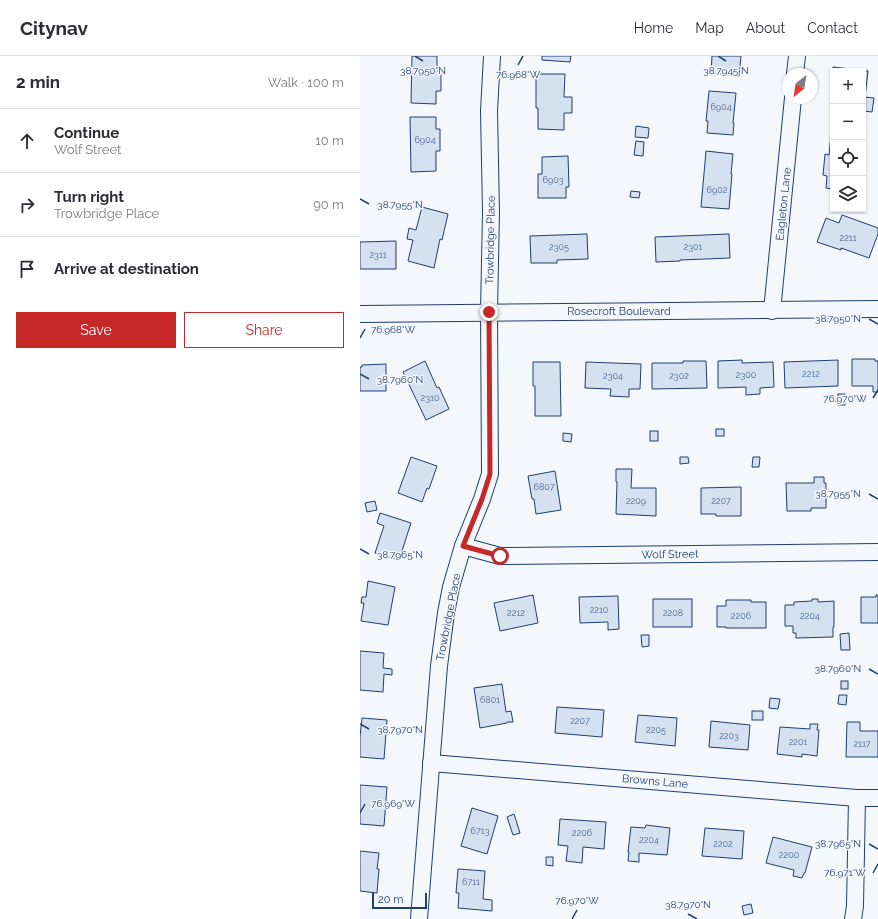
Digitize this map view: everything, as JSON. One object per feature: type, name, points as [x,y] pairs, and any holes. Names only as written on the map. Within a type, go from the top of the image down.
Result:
[{"type":"street","name":"Trowbridge Place","points":[[419,919],[439,666],[446,612],[451,587],[463,546],[482,499],[490,474],[489,312],[491,212],[489,111],[492,56]]},
{"type":"street","points":[[796,68],[797,56]]},
{"type":"street","name":"Eagleton Lane","points":[[772,311],[792,104]]},
{"type":"street","name":"Rosecroft Boulevard","points":[[360,314],[878,310]]},
{"type":"street","name":"Wolf Street","points":[[463,546],[500,556],[878,552]]},
{"type":"street","name":"Browns Lane","points":[[431,763],[857,798],[878,798]]},
{"type":"street","points":[[853,919],[855,906],[857,798]]},
{"type":"building","points":[[412,56],[437,56],[437,71],[441,71],[441,91],[436,91],[436,104],[411,103]]},
{"type":"building","points":[[542,56],[571,56],[570,62],[542,60]]},
{"type":"building","points":[[712,56],[741,56],[739,76],[711,73]]},
{"type":"building","points":[[866,71],[868,71],[866,88]]},
{"type":"building","points":[[536,74],[565,74],[564,97],[572,97],[572,113],[564,113],[564,130],[538,129],[538,108],[536,108]]},
{"type":"building","points":[[709,91],[736,93],[733,135],[707,133],[708,121],[706,121]]},
{"type":"building","points":[[866,97],[874,98],[872,112],[866,111]]},
{"type":"building","points":[[410,117],[436,117],[436,129],[440,129],[440,151],[436,151],[436,171],[411,172]]},
{"type":"building","points":[[636,126],[649,128],[648,138],[635,137]]},
{"type":"building","points":[[636,141],[644,142],[643,156],[634,155]]},
{"type":"building","points":[[830,145],[830,189],[826,188],[827,176],[823,175],[825,154],[829,155]]},
{"type":"building","points":[[706,151],[733,154],[729,209],[701,207]]},
{"type":"building","points":[[568,156],[569,187],[566,187],[566,198],[538,198],[538,174],[542,174],[542,157]]},
{"type":"building","points":[[631,191],[640,192],[639,198],[630,197]]},
{"type":"building","points":[[422,207],[448,214],[442,240],[440,239],[434,268],[408,261],[413,240],[407,239],[409,228],[416,230]]},
{"type":"building","points":[[842,215],[878,228],[878,234],[869,258],[841,248],[841,250],[817,242],[826,218],[839,223]]},
{"type":"building","points":[[587,234],[588,259],[557,260],[557,263],[531,263],[530,236]]},
{"type":"building","points":[[729,234],[730,258],[656,262],[655,237]]},
{"type":"building","points":[[396,241],[396,269],[360,269],[360,242]]},
{"type":"building","points":[[852,359],[875,359],[875,361],[878,361],[878,392],[873,392],[873,386],[852,386]]},
{"type":"building","points":[[742,360],[742,363],[773,362],[774,387],[760,388],[760,394],[746,395],[746,387],[718,388],[718,361]]},
{"type":"building","points":[[838,360],[838,386],[785,388],[784,362]]},
{"type":"building","points":[[425,361],[437,388],[439,387],[449,409],[426,420],[403,372]]},
{"type":"building","points":[[683,361],[706,361],[707,388],[652,389],[652,363],[683,363]]},
{"type":"building","points":[[533,362],[560,362],[561,416],[535,416]]},
{"type":"building","points":[[586,362],[641,364],[640,389],[629,389],[629,397],[610,396],[611,389],[585,388]]},
{"type":"building","points":[[386,364],[386,391],[360,391],[360,367],[362,367],[362,365]]},
{"type":"building","points":[[838,394],[845,394],[845,405],[838,405]]},
{"type":"building","points":[[716,429],[724,429],[724,436],[716,436]]},
{"type":"building","points":[[650,431],[658,431],[658,441],[650,441]]},
{"type":"building","points":[[563,433],[572,434],[571,442],[563,441]]},
{"type":"building","points":[[411,457],[437,466],[429,489],[427,488],[422,502],[398,493]]},
{"type":"building","points":[[680,457],[688,457],[689,463],[680,464]]},
{"type":"building","points":[[753,457],[760,457],[759,467],[752,467]]},
{"type":"building","points":[[616,469],[632,469],[631,488],[656,488],[656,516],[616,514]]},
{"type":"building","points":[[555,471],[561,510],[536,514],[528,476]]},
{"type":"building","points":[[814,477],[824,477],[824,483],[826,483],[826,508],[811,508],[811,511],[787,511],[786,483],[814,483]]},
{"type":"building","points":[[741,487],[741,516],[716,516],[716,514],[701,514],[701,488]]},
{"type":"building","points":[[375,501],[377,510],[367,512],[365,503]]},
{"type":"building","points":[[380,513],[411,523],[399,560],[375,553],[384,526],[377,523]]},
{"type":"building","points":[[368,581],[395,587],[388,625],[361,621],[364,603],[361,603],[362,597],[366,597]]},
{"type":"building","points":[[533,595],[538,623],[500,631],[494,603]]},
{"type":"building","points":[[876,595],[878,595],[878,623],[861,623],[861,597],[876,597]]},
{"type":"building","points":[[618,596],[619,629],[608,630],[608,622],[580,623],[579,597]]},
{"type":"building","points":[[653,599],[692,599],[692,627],[653,627]]},
{"type":"building","points":[[812,599],[818,599],[818,602],[834,601],[833,637],[796,638],[796,633],[793,633],[793,626],[785,626],[785,605],[794,605],[794,602],[812,601]]},
{"type":"building","points":[[726,600],[751,600],[751,602],[766,602],[766,628],[717,627],[717,606],[726,606]]},
{"type":"building","points":[[849,633],[850,650],[841,650],[840,634]]},
{"type":"building","points":[[641,635],[649,635],[649,646],[642,647]]},
{"type":"building","points":[[360,651],[384,653],[383,668],[392,669],[392,675],[384,674],[383,692],[360,690]]},
{"type":"building","points":[[841,681],[848,681],[848,689],[841,689]]},
{"type":"building","points":[[502,684],[506,712],[511,711],[513,722],[480,728],[474,688]]},
{"type":"building","points":[[839,695],[847,695],[846,705],[838,704]]},
{"type":"building","points":[[770,698],[780,699],[778,709],[769,708]]},
{"type":"building","points":[[557,707],[604,710],[602,737],[555,733]]},
{"type":"building","points":[[752,711],[763,711],[763,720],[752,720]]},
{"type":"building","points":[[638,715],[677,718],[675,746],[635,742]]},
{"type":"building","points":[[362,718],[387,720],[384,759],[360,757]]},
{"type":"building","points":[[711,721],[750,725],[748,750],[709,747]]},
{"type":"building","points":[[847,722],[860,722],[860,731],[878,731],[878,757],[846,757]]},
{"type":"building","points":[[810,724],[818,724],[817,756],[802,754],[802,757],[777,754],[780,727],[810,729]]},
{"type":"building","points":[[360,785],[387,787],[384,826],[360,824]]},
{"type":"building","points":[[472,808],[498,816],[487,854],[461,846]]},
{"type":"building","points":[[514,814],[520,833],[513,835],[507,817]]},
{"type":"building","points":[[560,819],[606,822],[604,849],[583,847],[582,863],[566,861],[568,846],[558,845]]},
{"type":"building","points":[[646,825],[670,828],[667,855],[639,853],[639,862],[628,861],[631,827],[645,828]]},
{"type":"building","points":[[705,828],[744,831],[742,859],[702,856]]},
{"type":"building","points":[[773,837],[812,847],[805,873],[802,878],[793,876],[794,870],[766,863]]},
{"type":"building","points":[[360,851],[379,853],[377,893],[360,891]]},
{"type":"building","points":[[546,857],[553,857],[553,866],[546,865]]},
{"type":"building","points":[[458,869],[485,871],[483,899],[492,900],[492,911],[458,908],[459,893],[456,893]]},
{"type":"building","points":[[751,904],[753,913],[744,915],[742,906]]},
{"type":"route","points":[[489,312],[490,474],[487,486],[463,546],[500,556]]}]
